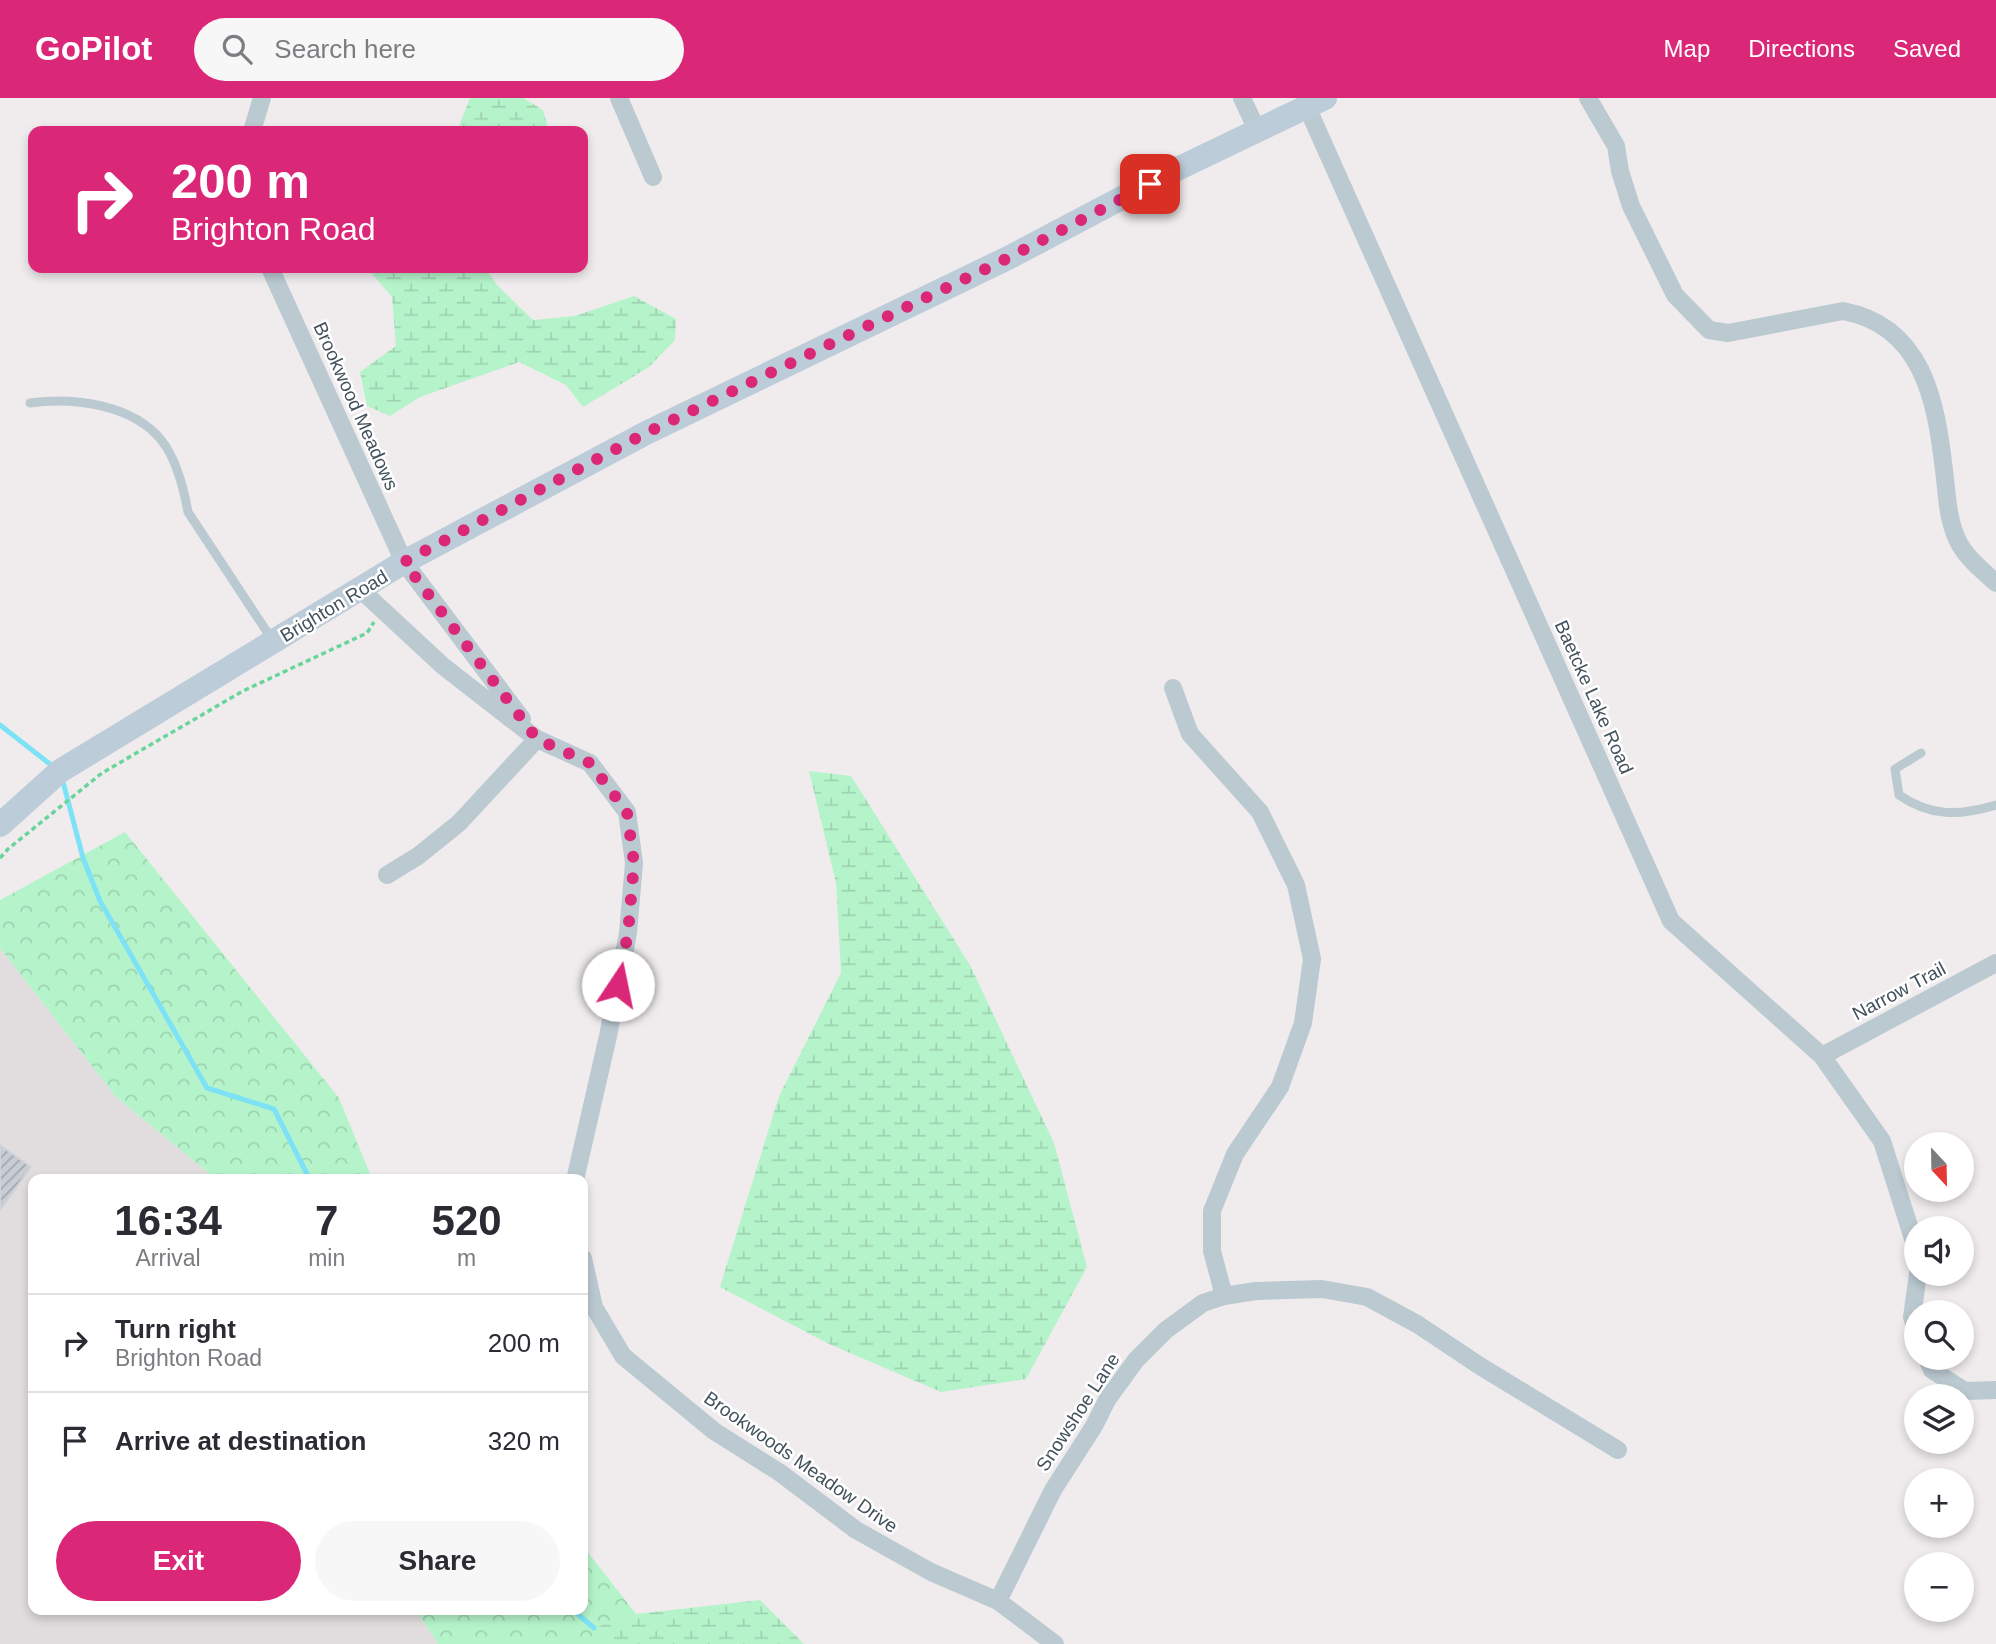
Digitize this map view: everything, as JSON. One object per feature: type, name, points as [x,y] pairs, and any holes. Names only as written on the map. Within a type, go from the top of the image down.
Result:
[{"type":"street","points":[[254,126],[262,98]]},
{"type":"street","points":[[619,98],[653,177]]},
{"type":"street","points":[[1242,98],[1257,130]]},
{"type":"street","points":[[1588,98],[1616,146],[1619,171],[1631,206],[1675,295],[1709,330],[1728,333],[1843,311],[1861,315],[1879,324],[1897,337],[1914,356],[1924,374],[1931,399],[1944,466],[1949,516],[1957,541],[1970,559],[1996,583]]},
{"type":"street","name":"Brighton Road","points":[[0,825],[60,771],[404,562],[646,433],[1008,258],[1257,130],[1316,103]]},
{"type":"street","name":"Baetcke Lake Road","points":[[1316,103],[1671,921],[1822,1056],[1882,1141],[1906,1216]]},
{"type":"street","name":"Brookwood Meadows","points":[[272,273],[404,562]]},
{"type":"street","points":[[404,562],[537,739]]},
{"type":"street","points":[[361,590],[443,666],[537,739],[590,763],[627,812],[634,863],[628,933],[576,1174]]},
{"type":"street","points":[[1173,688],[1190,734],[1260,811],[1296,886],[1312,959],[1303,1023],[1280,1087],[1235,1154],[1212,1210],[1212,1251],[1224,1296]]},
{"type":"street","points":[[387,875],[418,856],[459,823],[537,739]]},
{"type":"street","name":"Narrow Trail","points":[[1822,1056],[1996,963]]},
{"type":"street","name":"Brookwoods Meadow Drive","points":[[588,1280],[594,1307],[623,1356],[714,1431],[779,1472],[856,1530],[931,1572],[998,1601],[1055,1644]]},
{"type":"street","name":"Snowshoe Lane","points":[[998,1601],[1052,1490],[1094,1426],[1107,1399],[1129,1370],[1166,1331],[1203,1303],[1224,1296],[1256,1291],[1322,1289],[1367,1297],[1417,1324],[1480,1366],[1618,1450]]},
{"type":"street","points":[[1932,1370],[1965,1391],[1996,1390]]},
{"type":"lane","points":[[30,403],[56,400],[99,406],[135,418],[162,441],[181,485],[188,513],[274,642]]},
{"type":"lane","points":[[1921,753],[1895,769],[1899,795],[1916,806],[1946,813],[1973,812],[1996,805]]},
{"type":"path","points":[[0,858],[102,774],[243,691],[367,633],[381,609]]},
{"type":"shaded area","points":[[0,948],[116,1097],[210,1174],[28,1174],[28,1615],[419,1615],[438,1644],[0,1644]]},
{"type":"green space","points":[[470,98],[523,98],[543,110],[548,126],[459,126]]},
{"type":"green space","points":[[371,273],[489,273],[533,320],[575,316],[634,296],[676,319],[675,340],[649,367],[583,407],[566,385],[519,362],[420,397],[390,416],[367,406],[360,372],[396,346],[392,297]]},
{"type":"green space","points":[[809,771],[851,776],[970,965],[1054,1143],[1087,1267],[1026,1379],[941,1392],[829,1344],[720,1287],[779,1096],[841,973],[836,883]]},
{"type":"green space","points":[[125,832],[339,1098],[370,1174],[210,1174],[116,1097],[0,948],[0,900]]},
{"type":"green space","points":[[588,1552],[636,1614],[595,1628],[613,1644],[438,1644],[419,1615],[588,1615]]},
{"type":"green space","points":[[760,1600],[804,1644],[613,1644],[594,1628],[636,1614]]},
{"type":"building","points":[[0,1145],[31,1167],[0,1210]]},
{"type":"waterway","points":[[0,725],[55,768]]},
{"type":"waterway","points":[[62,778],[83,858],[100,901],[207,1088],[274,1109],[307,1174]]},
{"type":"waterway","points":[[579,1615],[594,1628]]},
{"type":"route","points":[[618,985],[628,933],[634,863],[627,812],[590,763],[537,739],[404,562],[646,433],[1008,258],[1150,184]]}]
